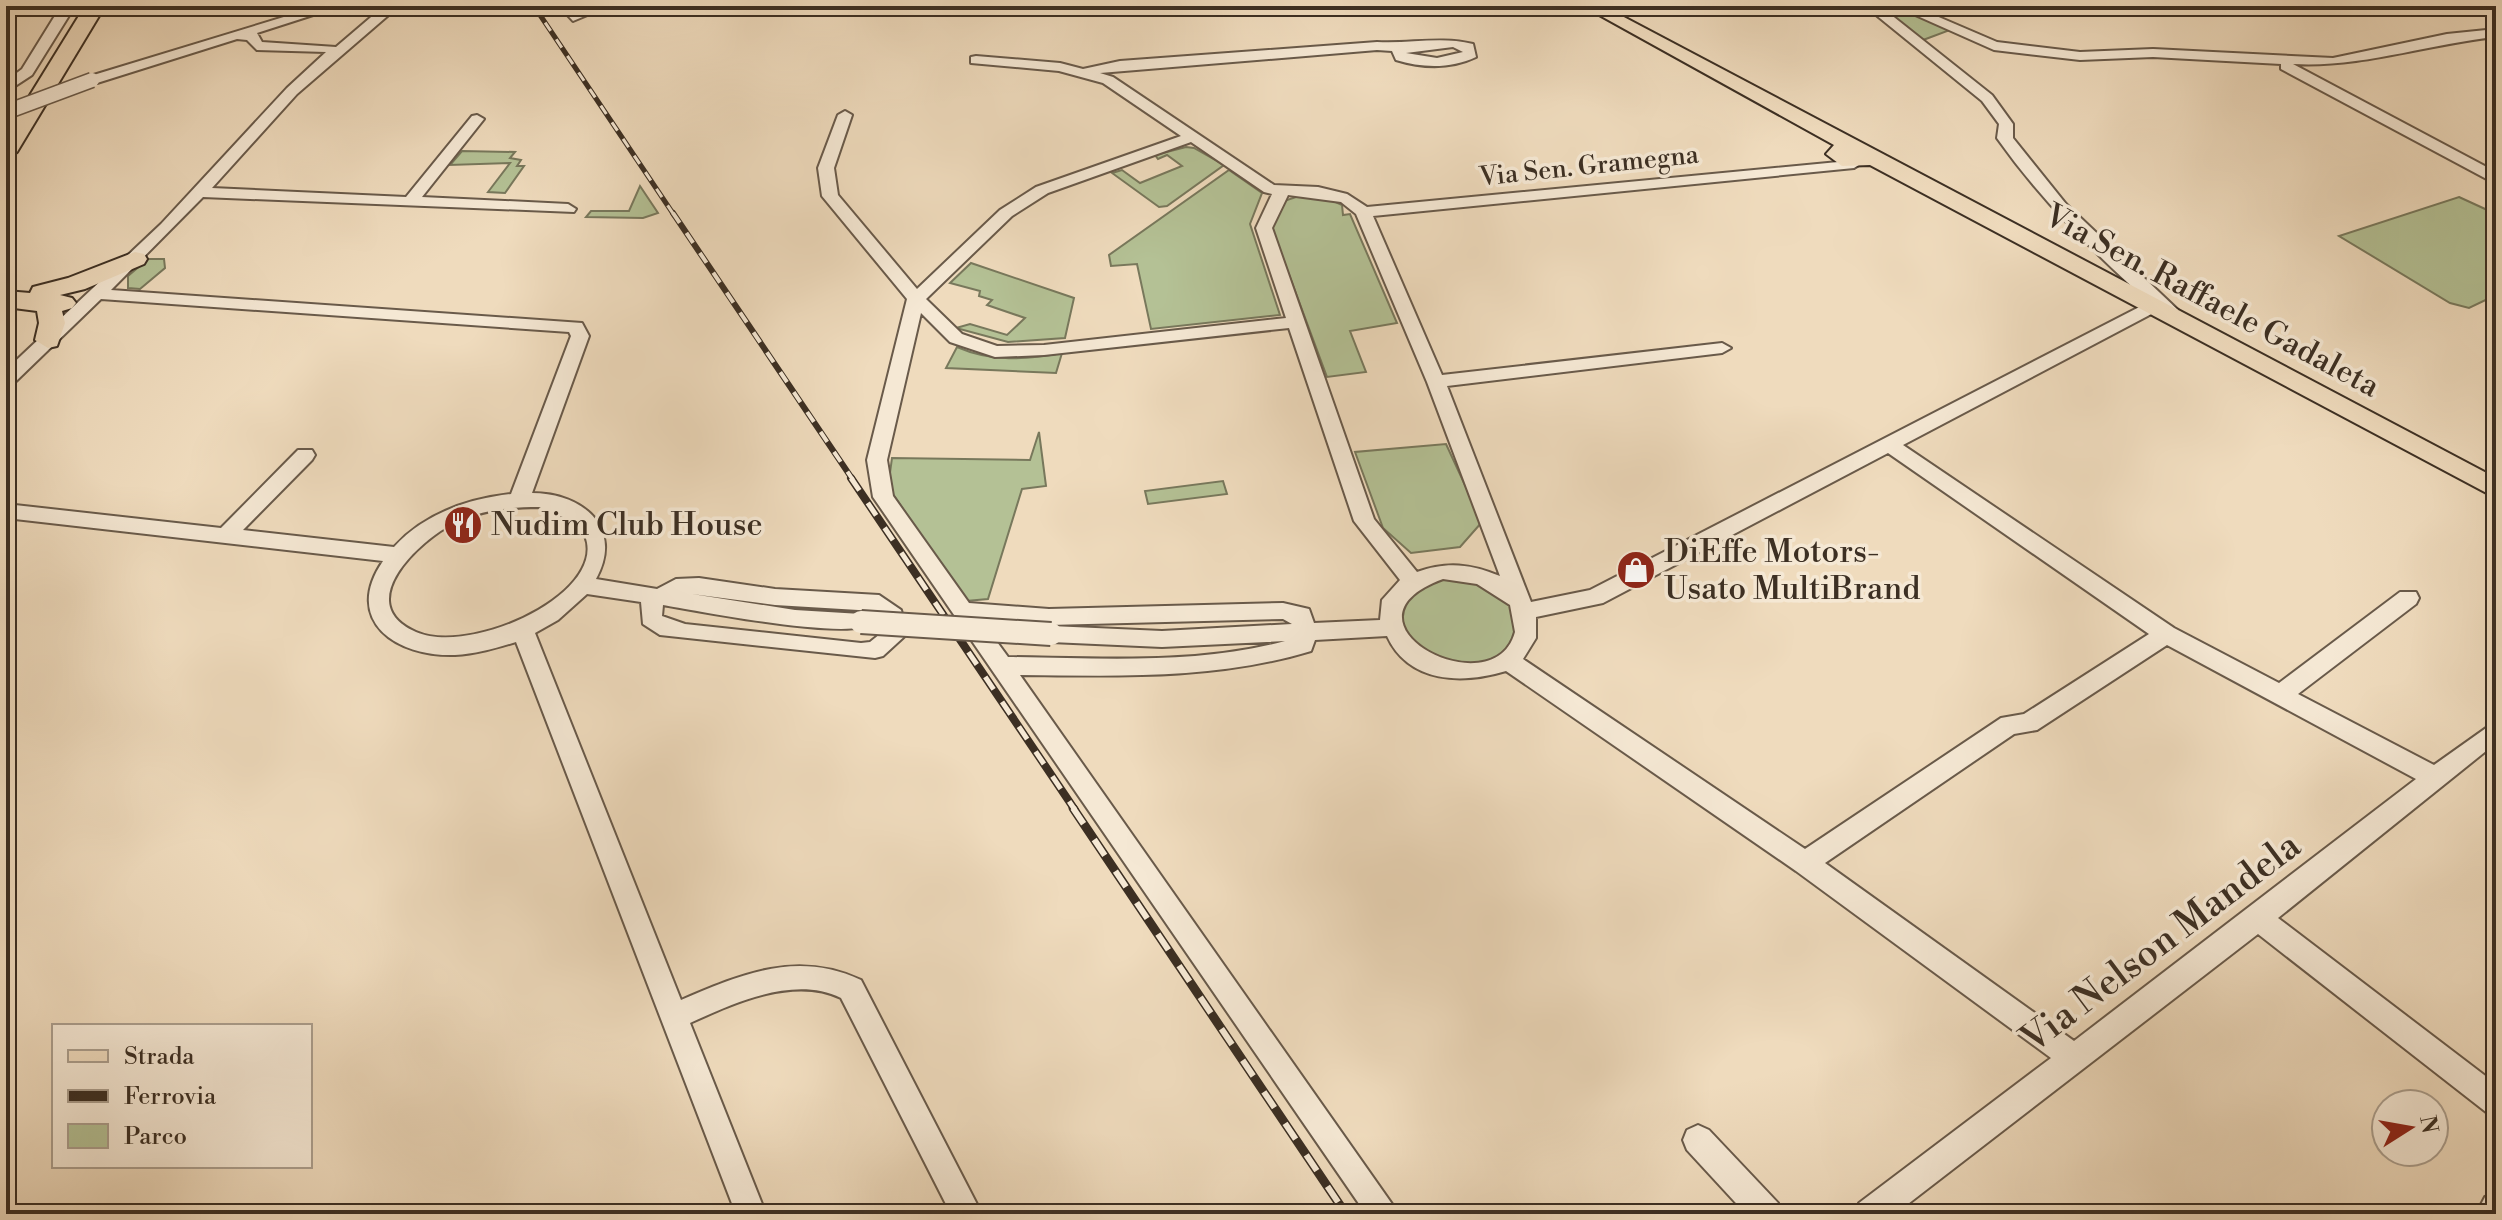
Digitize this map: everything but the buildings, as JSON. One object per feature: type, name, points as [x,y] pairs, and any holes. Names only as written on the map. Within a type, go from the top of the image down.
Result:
[{"type":"highway","points":[[6,125],[81,6]]},
{"type":"highway","points":[[6,152],[95,6]]},
{"type":"highway","points":[[6,299],[41,297],[135,259]]},
{"type":"highway","points":[[6,293],[69,303],[98,294]]},
{"type":"highway","points":[[41,297],[49,308],[52,323],[48,340]]},
{"type":"main road","name":"Via Sen. Raffaele Gadaleta","points":[[1591,6],[1845,154],[1897,171],[2496,489]]},
{"type":"street","points":[[6,88],[27,72],[68,6]]},
{"type":"street","points":[[237,41],[334,6]]},
{"type":"street","points":[[6,380],[135,259],[292,91],[392,6]]},
{"type":"street","points":[[569,11],[585,6]]},
{"type":"street","points":[[569,11],[602,6]]},
{"type":"street","points":[[1872,6],[1987,98],[2006,124],[2005,138],[2048,193],[2117,264],[2179,319]]},
{"type":"street","points":[[1902,6],[1994,46],[2080,56],[2153,53],[2277,62],[2333,62],[2447,38],[2496,33]]},
{"type":"street","points":[[6,112],[162,57],[252,36],[257,46],[269,49],[318,48],[333,51],[330,58]]},
{"type":"street","points":[[237,41],[296,67],[330,58]]},
{"type":"street","points":[[1085,72],[1135,63],[1377,46],[1402,48]]},
{"type":"street","points":[[292,91],[296,67],[318,48]]},
{"type":"street","points":[[976,60],[1085,72],[1108,80],[1270,189],[1318,192],[1347,199],[1363,212],[1436,382],[1524,611],[1525,638],[1507,660],[1476,672],[1439,669],[1408,652],[1391,628],[1390,606],[1403,587],[1412,580],[1442,571],[1476,574],[1505,589],[1524,611]]},
{"type":"street","points":[[2277,62],[2422,136],[2496,179]]},
{"type":"street","points":[[845,115],[826,168],[830,196],[916,299],[956,338],[995,352],[1044,350],[1294,322]]},
{"type":"street","points":[[410,202],[477,119]]},
{"type":"street","points":[[1192,137],[1042,190],[1006,213],[916,299],[877,460],[879,485],[883,497],[1384,1214]]},
{"type":"street","name":"Via Sen. Gramegna","points":[[1363,212],[1845,154]]},
{"type":"street","points":[[1282,190],[1264,228],[1294,322],[1364,521],[1412,580]]},
{"type":"street","points":[[200,192],[568,209]]},
{"type":"street","points":[[98,294],[576,327],[580,336],[519,500]]},
{"type":"street","points":[[1524,611],[1595,597],[2154,306]]},
{"type":"street","points":[[1436,382],[1722,348]]},
{"type":"street","points":[[1889,444],[2166,634],[2436,778]]},
{"type":"street","points":[[226,535],[305,455]]},
{"type":"street","points":[[519,500],[539,500],[572,509],[592,528],[596,555],[582,585],[551,614],[522,629],[484,642],[445,646],[412,640],[399,634],[382,616],[378,604],[382,580],[398,555],[443,521],[480,506],[519,500]]},
{"type":"street","points":[[6,511],[398,555]]},
{"type":"street","points":[[582,585],[795,618],[1051,634],[1162,639],[1391,628]]},
{"type":"street","points":[[699,586],[775,597],[868,600],[891,610],[897,627],[887,644],[861,651],[685,632],[660,627],[651,618],[650,609],[657,596],[676,587],[699,586]]},
{"type":"street","points":[[2280,695],[2408,598]]},
{"type":"street","points":[[965,611],[1065,617],[1283,611],[1301,615],[1305,632],[1303,645],[1276,654],[1163,665],[1003,666]]},
{"type":"street","points":[[522,629],[751,1214]]},
{"type":"street","points":[[1805,863],[2009,725],[2029,723],[2166,634]]},
{"type":"street","points":[[1507,660],[1805,863],[2073,1057]]},
{"type":"street","name":"Via Nelson Mandela","points":[[1870,1214],[2258,918],[2496,730]]},
{"type":"street","points":[[2258,918],[2496,1102]]},
{"type":"street","points":[[673,1017],[790,977],[822,975],[851,989],[967,1214]]},
{"type":"street","points":[[1698,1140],[1767,1214]]},
{"type":"street","points":[[2491,1214],[2496,1208]]},
{"type":"green space","points":[[1877,6],[1899,6],[1950,30],[1923,40]]},
{"type":"green space","points":[[1194,148],[1224,165],[1167,206],[1159,207],[1112,173],[1122,170],[1140,183],[1182,166],[1167,155],[1158,159],[1155,155]]},
{"type":"green space","points":[[462,151],[515,152],[510,158],[521,160],[517,166],[524,166],[505,193],[488,192],[510,163],[450,165]]},
{"type":"green space","points":[[1229,170],[1262,193],[1250,224],[1280,315],[1151,329],[1137,264],[1111,266],[1109,255]]},
{"type":"green space","points":[[640,186],[658,213],[643,218],[586,217],[591,211],[629,211]]},
{"type":"green space","points":[[1302,195],[1327,198],[1342,205],[1343,215],[1350,214],[1397,323],[1350,331],[1366,372],[1327,377],[1271,226],[1284,201]]},
{"type":"green space","points":[[2459,197],[2496,214],[2496,295],[2469,308],[2450,303],[2339,236]]},
{"type":"green space","points":[[148,259],[164,259],[165,268],[140,289],[128,288],[128,276]]},
{"type":"green space","points":[[971,263],[1074,298],[1065,338],[1008,342],[956,328],[970,324],[1007,335],[1025,318],[987,305],[992,300],[979,296],[980,291],[950,283]]},
{"type":"green space","points":[[957,347],[983,355],[1009,358],[1062,353],[1056,373],[946,368]]},
{"type":"green space","points":[[1039,432],[1046,486],[1022,489],[988,599],[966,601],[888,487],[892,458],[1030,460]]},
{"type":"green space","points":[[1446,444],[1482,522],[1460,547],[1411,553],[1383,528],[1355,452]]},
{"type":"green space","points":[[1223,481],[1227,494],[1148,504],[1145,491]]},
{"type":"green space","points":[[1440,578],[1480,583],[1500,593],[1521,627],[1507,653],[1473,666],[1433,659],[1406,636],[1400,621],[1402,606],[1410,594]]},
{"type":"railway","points":[[534,6],[674,215]]},
{"type":"railway","points":[[673,213],[853,480]]},
{"type":"railway","points":[[851,478],[1075,810]]},
{"type":"railway","points":[[1073,808],[1346,1214]]},
{"type":"place","name":"Nudim Club House","points":[[463,525]]},
{"type":"place","name":"DiEffe Motors- Usato MultiBrand","points":[[1636,570]]}]
